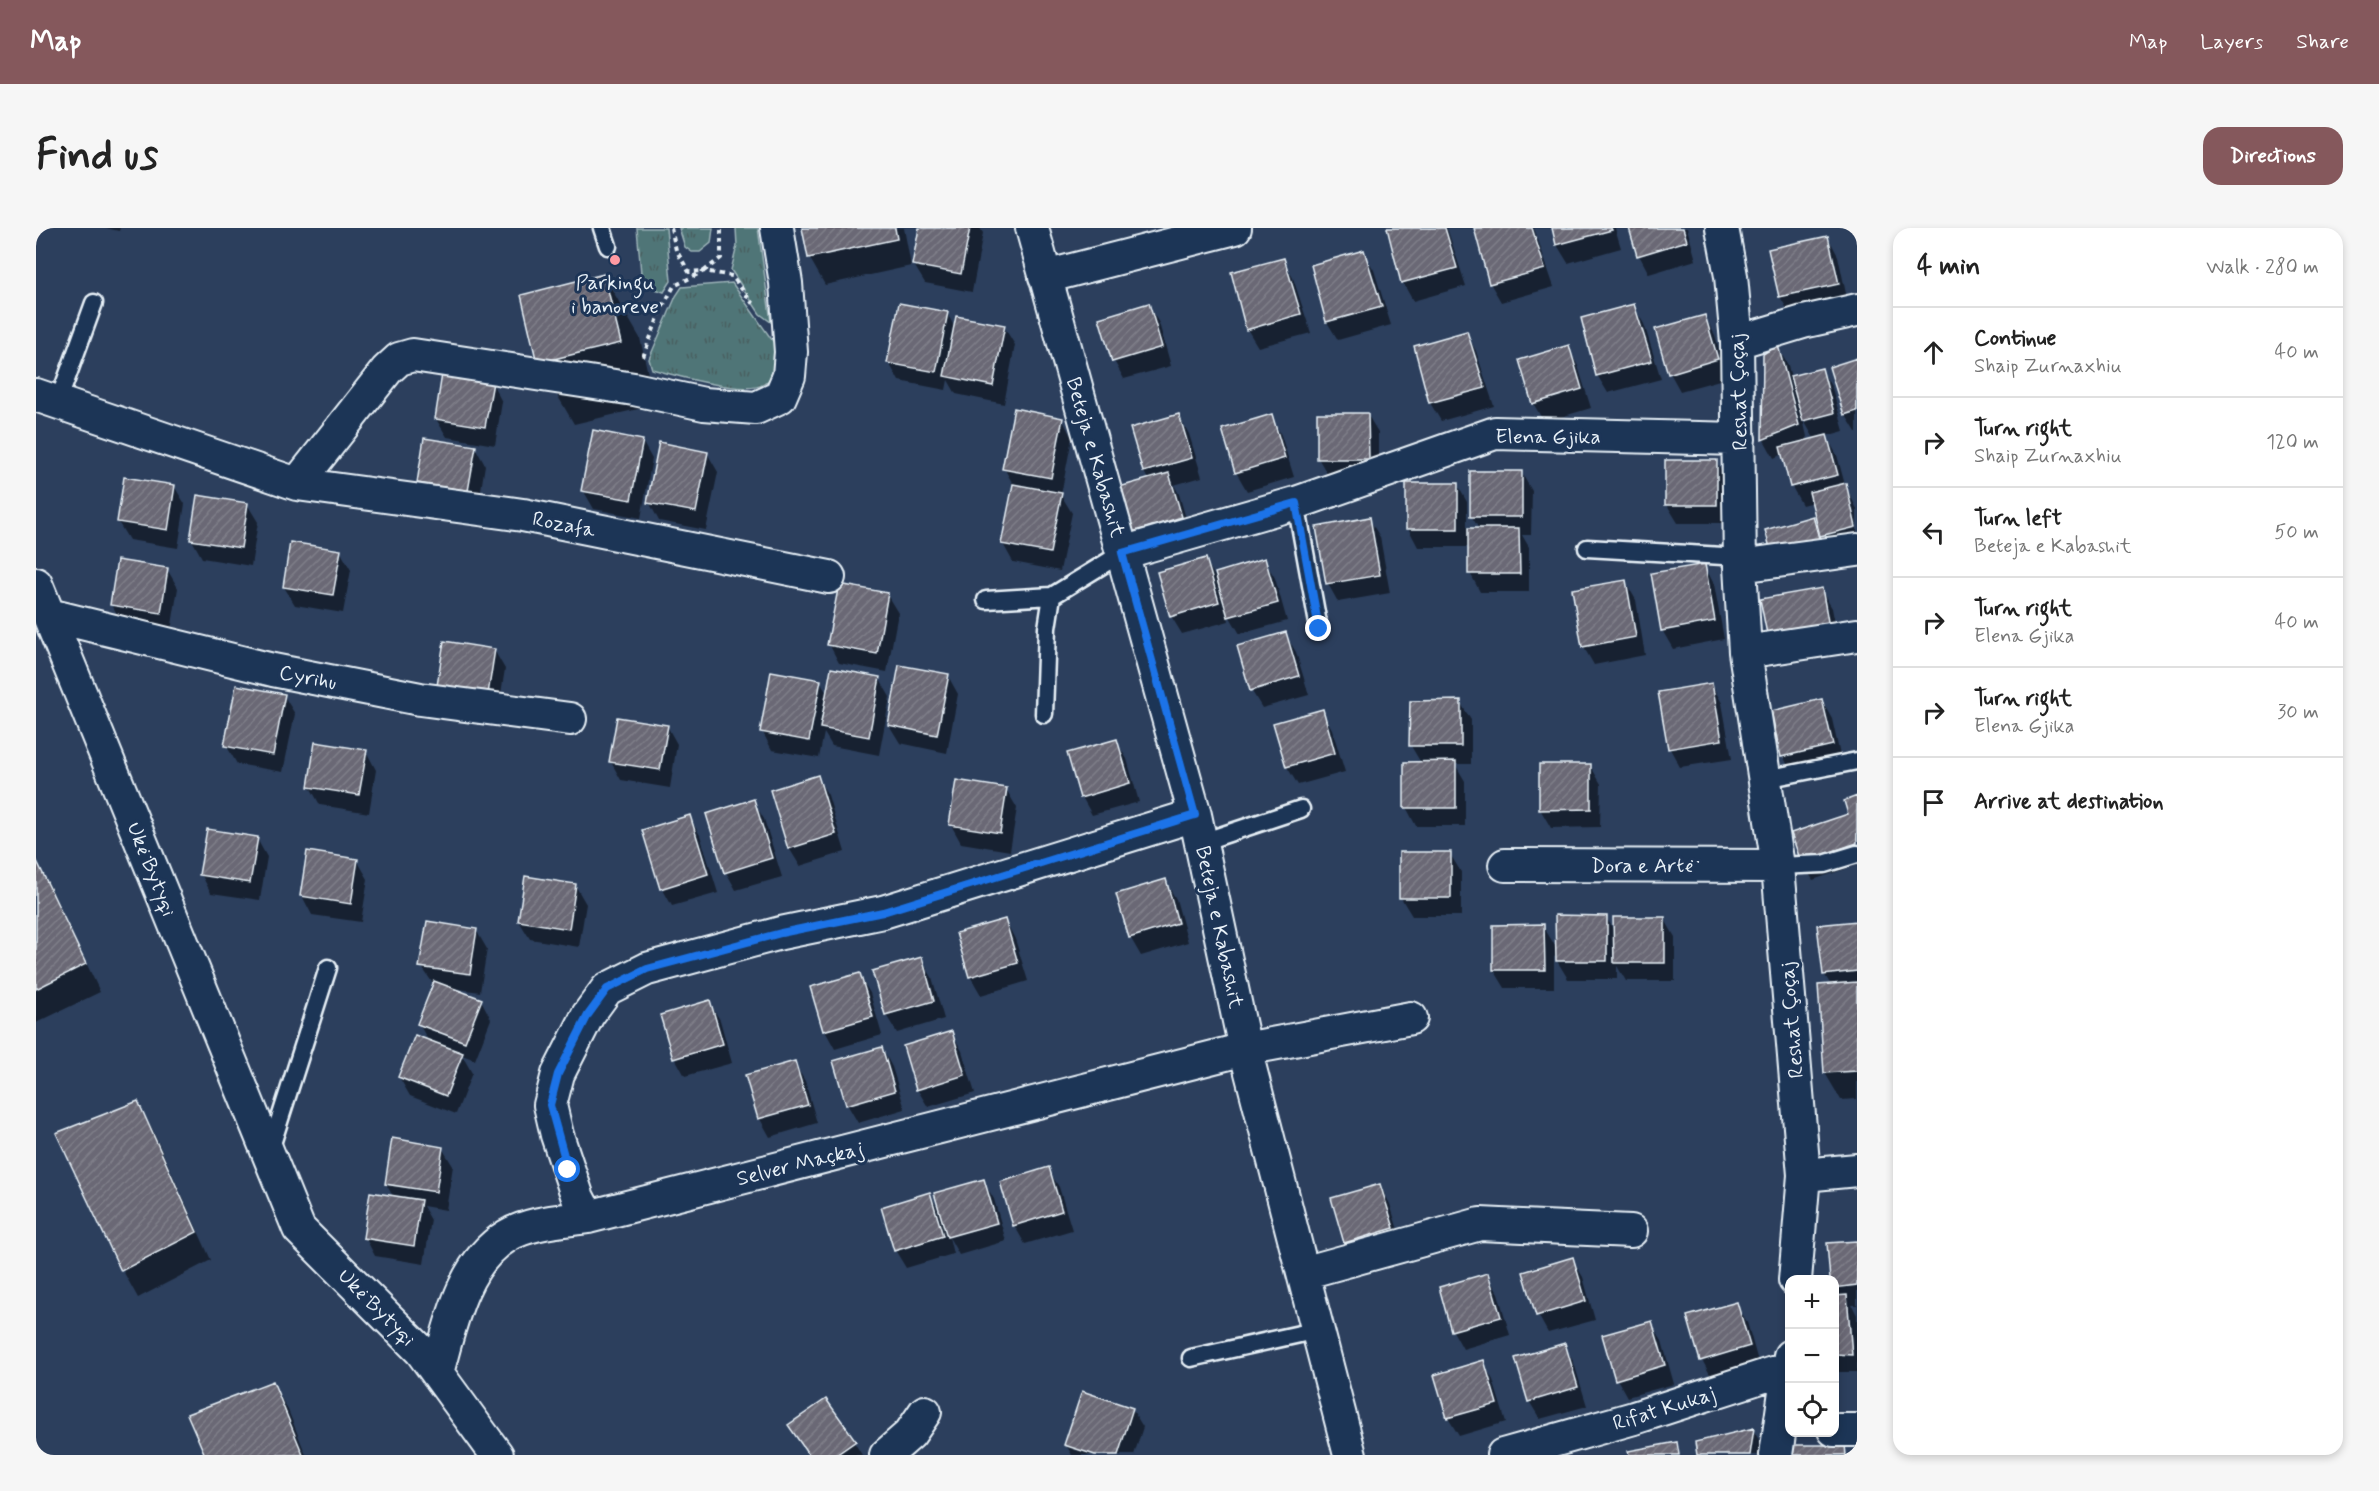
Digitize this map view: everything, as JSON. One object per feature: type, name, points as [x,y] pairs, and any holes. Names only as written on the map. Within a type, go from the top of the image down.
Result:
[{"type":"street","points":[[297,484],[387,370],[399,359],[413,356],[634,389],[704,404],[756,408],[780,397],[789,376],[791,352],[786,283],[777,228]]},
{"type":"street","name":"Beteja e Kabashit","points":[[1032,228],[1198,829],[1245,1049],[1350,1455]]},
{"type":"street","points":[[1045,277],[1235,228]]},
{"type":"street","name":"Reshat Çoçaj","points":[[1722,228],[1731,276],[1737,342],[1740,562],[1745,652],[1778,866],[1804,1175],[1795,1275]]},
{"type":"street","points":[[1737,342],[1803,322],[1857,310]]},
{"type":"street","name":"Rozafa","points":[[47,399],[297,484],[523,515],[829,577]]},
{"type":"street","name":"Elena Gjika","points":[[1122,553],[1296,503],[1495,433],[1739,439]]},
{"type":"street","points":[[1740,562],[1857,550]]},
{"type":"street","name":"Ukë Bytyqi","points":[[36,584],[298,1229],[421,1351],[497,1455]]},
{"type":"street","name":"Cyrihu","points":[[49,615],[273,670],[420,699],[570,719]]},
{"type":"street","points":[[1745,652],[1857,635]]},
{"type":"street","points":[[588,1217],[578,1198],[550,1105],[558,1074],[588,1015],[607,989],[647,969],[781,933],[883,912],[1198,829]]},
{"type":"street","name":"Dora e Artë","points":[[1505,865],[1778,866]]},
{"type":"street","name":"Selver Maçkaj","points":[[437,1372],[452,1319],[465,1287],[483,1255],[507,1236],[531,1226],[588,1217],[1245,1049],[1411,1018]]},
{"type":"street","points":[[1804,1175],[1857,1170]]},
{"type":"street","points":[[1303,1272],[1480,1224],[1631,1231]]},
{"type":"street","name":"Rifat Kukaj","points":[[1503,1455],[1634,1418],[1785,1363]]},
{"type":"street","points":[[1782,1438],[1787,1383]]},
{"type":"street","points":[[886,1455],[910,1434],[925,1412]]},
{"type":"street","points":[[1839,1430],[1857,1430]]},
{"type":"lane","points":[[602,228],[608,246]]},
{"type":"lane","points":[[47,399],[94,303]]},
{"type":"lane","points":[[1296,503],[1319,629]]},
{"type":"lane","points":[[1587,548],[1740,562]]},
{"type":"lane","points":[[986,600],[1052,596],[1122,553]]},
{"type":"lane","points":[[1044,714],[1047,628],[1052,596]]},
{"type":"lane","points":[[1765,779],[1857,761]]},
{"type":"lane","points":[[1198,829],[1301,809]]},
{"type":"lane","points":[[1778,866],[1824,864],[1857,854]]},
{"type":"lane","points":[[268,1154],[328,968]]},
{"type":"lane","points":[[1191,1359],[1318,1330]]},
{"type":"path","points":[[671,228],[676,250],[689,272],[704,271],[732,276],[755,307]]},
{"type":"path","points":[[634,389],[650,335],[674,286],[704,271],[721,258],[722,228]]},
{"type":"green space","points":[[637,228],[666,228],[671,281],[664,292],[644,285]]},
{"type":"green space","points":[[679,228],[713,228],[711,243],[700,252],[692,252],[685,247]]},
{"type":"green space","points":[[736,228],[758,228],[771,322],[760,314],[731,270],[737,246]]},
{"type":"green space","points":[[732,283],[777,347],[777,370],[769,379],[764,384],[755,387],[742,388],[709,383],[652,369],[649,359],[682,287]]},
{"type":"building","points":[[802,228],[895,228],[897,239],[808,258]]},
{"type":"building","points":[[919,228],[970,228],[961,274],[912,265]]},
{"type":"building","points":[[1387,228],[1445,228],[1457,268],[1401,283]]},
{"type":"building","points":[[1474,228],[1532,228],[1545,269],[1489,284]]},
{"type":"building","points":[[1552,228],[1611,228],[1612,230],[1556,245]]},
{"type":"building","points":[[1629,228],[1683,228],[1687,241],[1637,256]]},
{"type":"building","points":[[1828,236],[1839,284],[1779,297],[1768,249]]},
{"type":"building","points":[[1364,250],[1382,307],[1326,322],[1311,265]]},
{"type":"building","points":[[1284,258],[1301,314],[1246,330],[1231,272]]},
{"type":"building","points":[[604,274],[621,343],[537,363],[521,295]]},
{"type":"building","points":[[899,303],[948,312],[936,372],[887,363]]},
{"type":"building","points":[[1149,303],[1162,347],[1112,362],[1099,318]]},
{"type":"building","points":[[1634,304],[1652,361],[1596,376],[1581,318]]},
{"type":"building","points":[[1705,315],[1718,359],[1668,374],[1655,329]]},
{"type":"building","points":[[956,316],[1005,325],[993,386],[944,376]]},
{"type":"building","points":[[1467,331],[1485,388],[1429,403],[1414,346]]},
{"type":"building","points":[[1569,345],[1582,389],[1532,404],[1519,360]]},
{"type":"building","points":[[1778,345],[1799,425],[1762,440],[1763,354]]},
{"type":"building","points":[[1857,358],[1857,411],[1844,415],[1829,367]]},
{"type":"building","points":[[1822,368],[1834,413],[1803,421],[1790,376]]},
{"type":"building","points":[[442,374],[493,382],[485,427],[435,419]]},
{"type":"building","points":[[1014,408],[1063,418],[1051,478],[1002,469]]},
{"type":"building","points":[[1317,413],[1368,413],[1369,459],[1317,459]]},
{"type":"building","points":[[1179,414],[1192,458],[1143,472],[1130,428]]},
{"type":"building","points":[[1272,414],[1285,458],[1235,473],[1222,429]]},
{"type":"building","points":[[593,430],[643,440],[631,500],[581,491]]},
{"type":"building","points":[[1827,435],[1838,475],[1790,487],[1780,447]]},
{"type":"building","points":[[424,438],[476,446],[468,491],[417,483]]},
{"type":"building","points":[[659,442],[708,452],[696,512],[647,503]]},
{"type":"building","points":[[1665,460],[1717,460],[1717,505],[1665,505]]},
{"type":"building","points":[[1470,471],[1522,471],[1522,517],[1470,517]]},
{"type":"building","points":[[1169,473],[1182,517],[1132,532],[1119,487]]},
{"type":"building","points":[[124,477],[175,485],[168,530],[117,522]]},
{"type":"building","points":[[1406,483],[1458,483],[1458,529],[1406,529]]},
{"type":"building","points":[[1846,483],[1856,527],[1820,536],[1809,492]]},
{"type":"building","points":[[1013,484],[1062,493],[1050,553],[1001,544]]},
{"type":"building","points":[[197,495],[248,503],[241,548],[190,540]]},
{"type":"building","points":[[1813,516],[1820,542],[1772,555],[1765,530]]},
{"type":"building","points":[[1370,517],[1380,575],[1326,584],[1316,527]]},
{"type":"building","points":[[1468,528],[1519,528],[1520,574],[1468,574]]},
{"type":"building","points":[[290,542],[341,550],[333,595],[283,587]]},
{"type":"building","points":[[1206,558],[1219,602],[1170,617],[1157,572]]},
{"type":"building","points":[[1265,558],[1278,603],[1228,617],[1215,573]]},
{"type":"building","points":[[117,560],[168,568],[161,613],[110,605]]},
{"type":"building","points":[[1705,564],[1715,621],[1661,631],[1651,573]]},
{"type":"building","points":[[1626,580],[1636,637],[1582,647],[1572,589]]},
{"type":"building","points":[[839,584],[888,593],[877,654],[827,645]]},
{"type":"building","points":[[1822,588],[1829,627],[1768,639],[1760,599]]},
{"type":"building","points":[[1286,632],[1299,676],[1250,691],[1237,646]]},
{"type":"building","points":[[444,641],[495,649],[488,694],[437,686]]},
{"type":"building","points":[[899,665],[949,674],[937,735],[888,725]]},
{"type":"building","points":[[831,668],[880,677],[869,737],[820,728]]},
{"type":"building","points":[[771,671],[821,680],[809,741],[760,732]]},
{"type":"building","points":[[1712,683],[1722,740],[1668,749],[1658,692]]},
{"type":"building","points":[[236,685],[285,694],[273,755],[224,746]]},
{"type":"building","points":[[1822,699],[1833,745],[1781,757],[1771,711]]},
{"type":"building","points":[[1461,700],[1461,746],[1409,746],[1410,701]]},
{"type":"building","points":[[1323,709],[1335,753],[1286,767],[1273,723]]},
{"type":"building","points":[[617,717],[668,725],[660,770],[609,762]]},
{"type":"building","points":[[1117,739],[1130,783],[1080,798],[1067,753]]},
{"type":"building","points":[[315,742],[367,750],[359,795],[308,787]]},
{"type":"building","points":[[1456,761],[1456,808],[1404,808],[1404,762]]},
{"type":"building","points":[[1539,764],[1591,764],[1591,809],[1539,810]]},
{"type":"building","points":[[818,775],[836,834],[788,849],[770,790]]},
{"type":"building","points":[[956,780],[1007,788],[1000,833],[949,825]]},
{"type":"building","points":[[1857,796],[1857,843],[1801,862],[1791,833],[1848,814],[1844,801]]},
{"type":"building","points":[[754,799],[772,858],[724,873],[706,814]]},
{"type":"building","points":[[690,815],[708,874],[660,889],[642,830]]},
{"type":"building","points":[[207,829],[258,837],[250,883],[199,875]]},
{"type":"building","points":[[307,851],[358,859],[351,904],[300,896]]},
{"type":"building","points":[[1399,852],[1451,852],[1451,898],[1399,898]]},
{"type":"building","points":[[36,859],[86,964],[36,989]]},
{"type":"building","points":[[525,876],[576,884],[569,929],[518,921]]},
{"type":"building","points":[[1166,879],[1178,923],[1129,938],[1116,894]]},
{"type":"building","points":[[1555,915],[1607,916],[1607,961],[1556,961]]},
{"type":"building","points":[[1613,917],[1665,917],[1665,963],[1614,963]]},
{"type":"building","points":[[1005,919],[1018,963],[969,977],[956,933]]},
{"type":"building","points":[[427,921],[477,929],[470,974],[419,967]]},
{"type":"building","points":[[1857,921],[1857,971],[1823,975],[1817,925]]},
{"type":"building","points":[[1544,924],[1545,970],[1493,970],[1493,925]]},
{"type":"building","points":[[922,957],[934,1001],[885,1015],[872,971]]},
{"type":"building","points":[[860,973],[873,1017],[823,1031],[810,987]]},
{"type":"building","points":[[434,981],[482,999],[465,1042],[417,1024]]},
{"type":"building","points":[[1857,982],[1857,1071],[1824,1073],[1818,985]]},
{"type":"building","points":[[710,1000],[723,1044],[673,1059],[660,1015]]},
{"type":"building","points":[[952,1031],[965,1075],[916,1090],[903,1046]]},
{"type":"building","points":[[415,1035],[463,1053],[446,1096],[398,1077]]},
{"type":"building","points":[[882,1047],[895,1091],[846,1105],[833,1061]]},
{"type":"building","points":[[795,1061],[808,1105],[758,1119],[745,1075]]},
{"type":"building","points":[[138,1101],[197,1232],[121,1271],[56,1133]]},
{"type":"building","points":[[392,1138],[443,1147],[436,1192],[385,1184]]},
{"type":"building","points":[[1049,1167],[1062,1211],[1013,1226],[1000,1182]]},
{"type":"building","points":[[984,1179],[997,1223],[947,1237],[934,1193]]},
{"type":"building","points":[[1380,1184],[1394,1228],[1344,1243],[1331,1198]]},
{"type":"building","points":[[370,1192],[421,1200],[414,1246],[363,1238]]},
{"type":"building","points":[[930,1192],[943,1236],[894,1251],[881,1207]]},
{"type":"building","points":[[1857,1241],[1857,1285],[1839,1287],[1839,1275],[1830,1275],[1827,1243]]},
{"type":"building","points":[[1573,1257],[1586,1301],[1536,1316],[1523,1272]]},
{"type":"building","points":[[1488,1273],[1501,1317],[1451,1331],[1439,1287]]},
{"type":"building","points":[[1847,1295],[1852,1355],[1839,1354],[1839,1296]]},
{"type":"building","points":[[1737,1302],[1750,1346],[1700,1361],[1687,1316]]},
{"type":"building","points":[[1652,1321],[1665,1365],[1615,1380],[1602,1335]]},
{"type":"building","points":[[1565,1343],[1578,1387],[1528,1402],[1515,1358]]},
{"type":"building","points":[[1484,1360],[1497,1404],[1447,1418],[1434,1375]]},
{"type":"building","points":[[273,1381],[303,1455],[205,1455],[187,1414]]},
{"type":"building","points":[[1082,1391],[1133,1408],[1118,1455],[1095,1455],[1064,1445]]},
{"type":"building","points":[[826,1399],[856,1441],[836,1455],[809,1455],[788,1425]]},
{"type":"building","points":[[1754,1428],[1750,1455],[1697,1455],[1695,1442]]},
{"type":"building","points":[[1677,1442],[1679,1455],[1629,1455],[1628,1451]]},
{"type":"building","points":[[1791,1445],[1845,1445],[1846,1455],[1791,1455]]},
{"type":"place","name":"Parkingu i banoreve","points":[[615,260]]},
{"type":"route","points":[[568,1170],[550,1105],[558,1074],[588,1015],[607,989],[647,969],[781,933],[883,912],[1195,815],[1122,553],[1296,503],[1319,629]]}]
